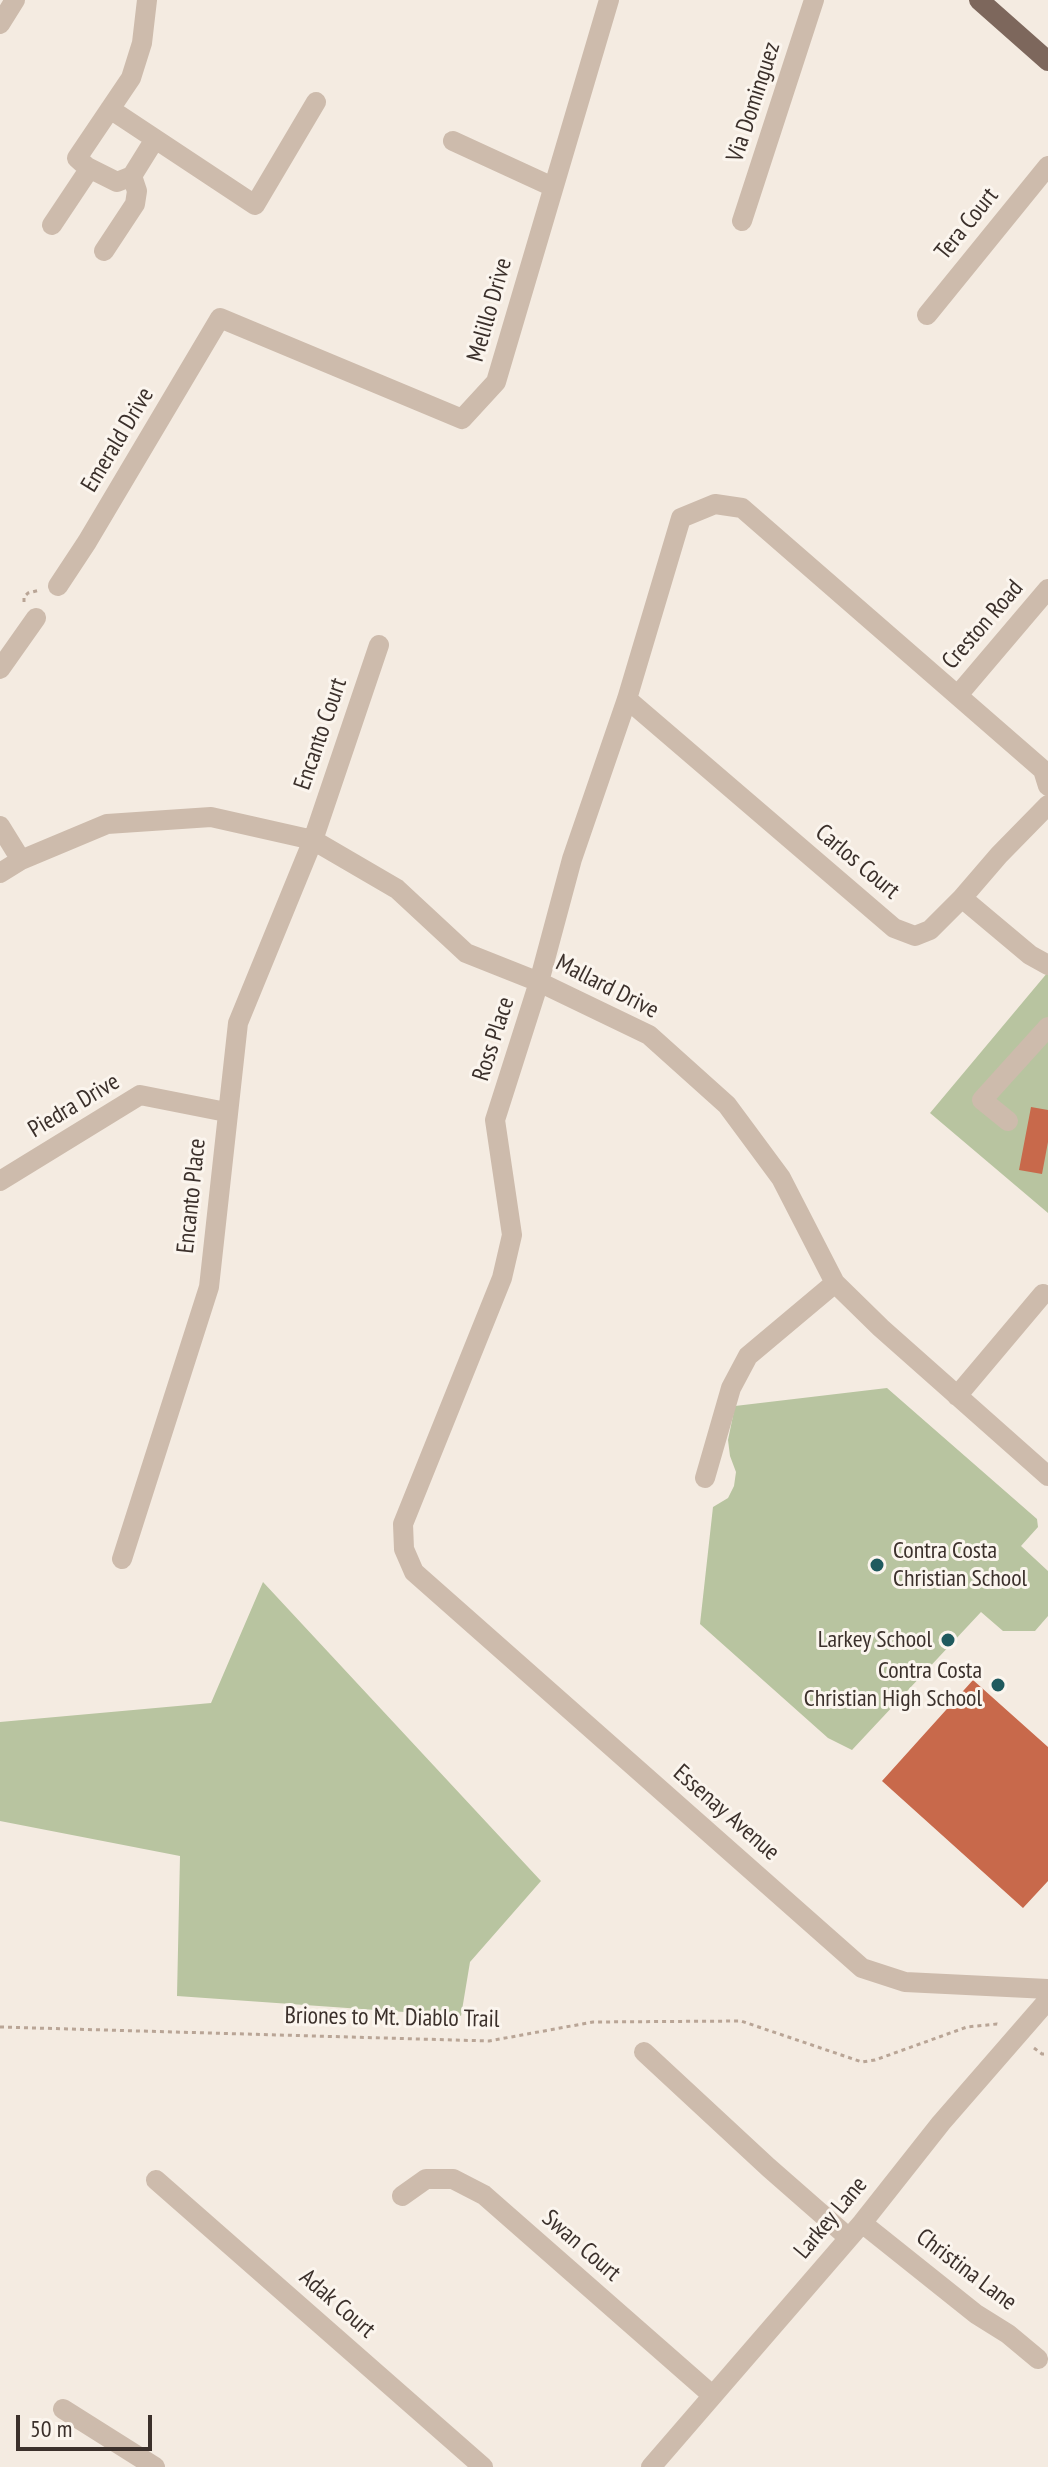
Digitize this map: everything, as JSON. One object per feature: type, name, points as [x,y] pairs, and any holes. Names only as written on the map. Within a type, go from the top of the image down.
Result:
[{"type":"main road","points":[[991,4],[1048,61]]},
{"type":"street","points":[[0,24],[15,0]]},
{"type":"street","points":[[147,0],[142,43],[131,78],[77,158],[87,167],[117,182],[132,176],[155,139]]},
{"type":"street","name":"Melillo Drive","points":[[220,318],[462,419],[496,382],[609,0]]},
{"type":"street","name":"Via Dominguez","points":[[742,221],[814,0]]},
{"type":"street","points":[[110,109],[255,205],[316,102]]},
{"type":"street","points":[[453,141],[553,187]]},
{"type":"street","name":"Tera Court","points":[[927,315],[1048,166]]},
{"type":"street","points":[[52,225],[86,174],[87,167]]},
{"type":"street","points":[[104,251],[135,204],[137,191],[132,176]]},
{"type":"street","name":"Emerald Drive","points":[[58,586],[220,318]]},
{"type":"street","name":"Ross Place","points":[[414,1572],[404,1549],[403,1524],[502,1278],[512,1235],[495,1120],[539,982],[572,859],[627,699],[681,518],[715,504],[742,508],[958,695]]},
{"type":"street","name":"Creston Road","points":[[958,695],[1048,589]]},
{"type":"street","points":[[0,669],[36,618]]},
{"type":"street","name":"Encanto Court","points":[[313,840],[379,645]]},
{"type":"street","points":[[958,695],[1043,770],[1048,786]]},
{"type":"street","name":"Carlos Court","points":[[627,699],[894,928],[915,936],[922,935],[962,898],[1048,805]]},
{"type":"street","name":"Mallard Drive","points":[[0,873],[21,860],[107,824],[211,817],[313,840],[397,889],[466,953],[539,982],[649,1035],[727,1105],[781,1178],[835,1283],[1048,1476]]},
{"type":"street","points":[[0,826],[21,860]]},
{"type":"street","name":"Encanto Place","points":[[122,1559],[209,1287],[238,1023],[313,840]]},
{"type":"street","points":[[962,898],[1030,955],[1048,965]]},
{"type":"street","points":[[1008,1121],[982,1100],[1048,1027]]},
{"type":"street","name":"Piedra Drive","points":[[0,1181],[140,1095],[226,1112]]},
{"type":"street","points":[[705,1478],[731,1388],[748,1356],[835,1283]]},
{"type":"street","points":[[957,1396],[1043,1294]]},
{"type":"street","name":"Essenay Avenue","points":[[414,1572],[862,1968],[905,1982],[1048,1989]]},
{"type":"street","name":"Larkey Lane","points":[[651,2467],[856,2230],[941,2123],[1048,2000]]},
{"type":"street","name":"Christina Lane","points":[[644,2052],[768,2167],[1008,2334],[1038,2359]]},
{"type":"street","name":"Swan Court","points":[[402,2196],[426,2179],[453,2179],[484,2195],[712,2395]]},
{"type":"street","name":"Adak Court","points":[[156,2180],[483,2467]]},
{"type":"street","points":[[63,2409],[155,2467]]},
{"type":"path","name":"Briones to Mt. Diablo Trail","points":[[0,2027],[489,2041],[593,2022],[741,2021],[862,2062],[967,2027],[997,2024],[1009,2028],[1042,2054],[1048,2054]]},
{"type":"green space","points":[[1048,972],[1048,1213],[930,1113]]},
{"type":"green space","points":[[887,1388],[1037,1519],[1038,1527],[1021,1546],[1048,1571],[1048,1616],[1035,1631],[1003,1631],[981,1612],[852,1750],[828,1738],[700,1624],[713,1507],[728,1498],[734,1486],[736,1472],[728,1440],[735,1406]]},
{"type":"green space","points":[[263,1582],[541,1881],[470,1962],[461,2016],[177,1996],[180,1856],[0,1821],[0,1722],[211,1703]]},
{"type":"building","points":[[1031,1107],[1048,1110],[1048,1142],[1042,1174],[1019,1170]]},
{"type":"building","points":[[973,1680],[1048,1747],[1048,1881],[1023,1908],[882,1781]]},
{"type":"place","name":"Contra Costa Christian School","points":[[877,1565]]},
{"type":"place","name":"Larkey School","points":[[948,1640]]},
{"type":"place","name":"Contra Costa Christian High School","points":[[998,1685]]}]
